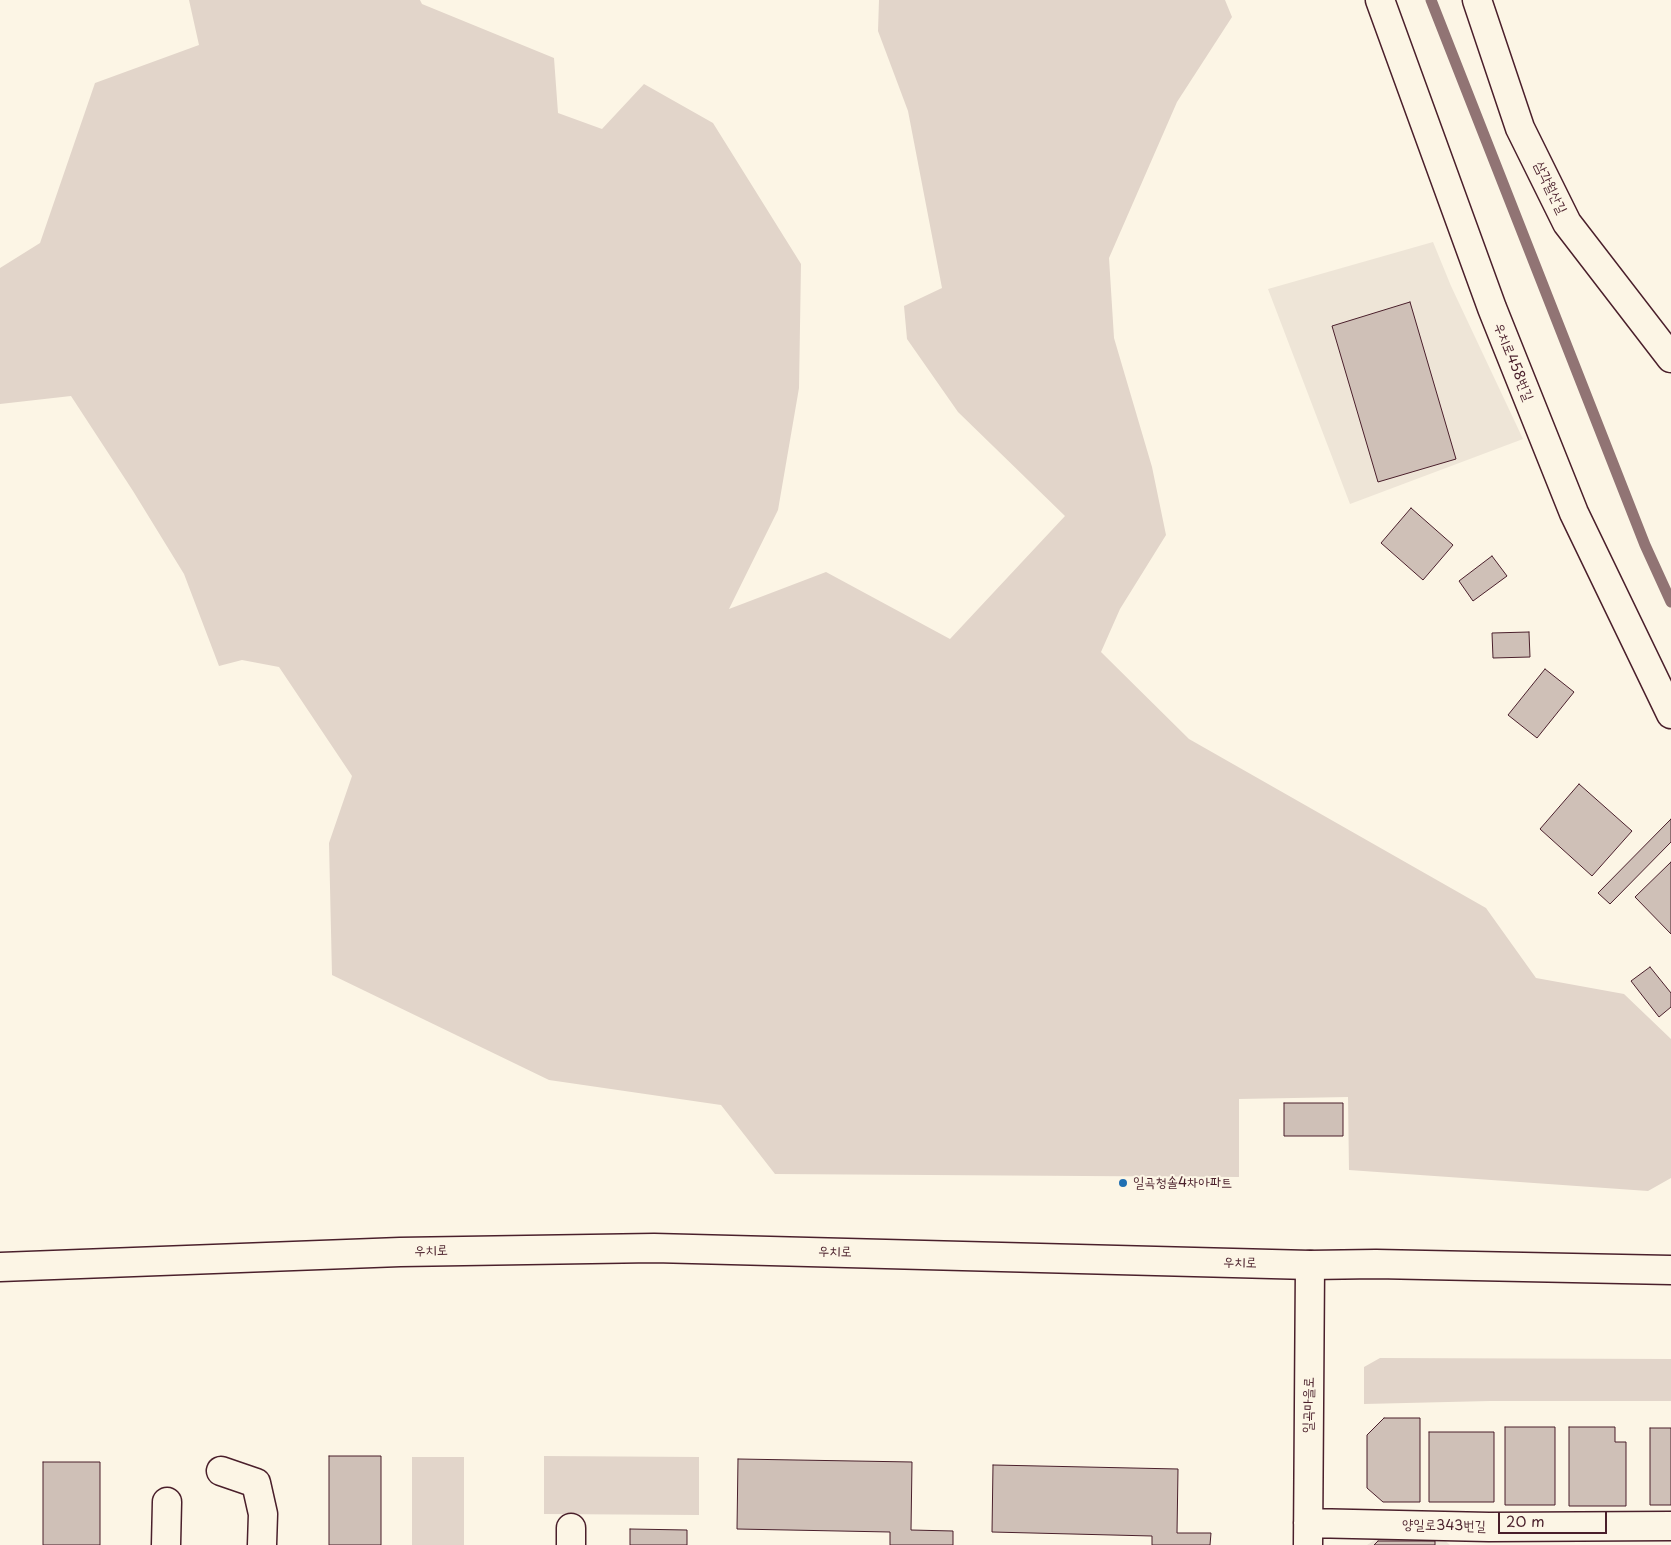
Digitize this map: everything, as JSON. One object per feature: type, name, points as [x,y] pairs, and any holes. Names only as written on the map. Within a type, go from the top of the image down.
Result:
[{"type":"street","name":"우치로458번길","points":[[1380,0],[1492,308],[1574,513],[1671,714]]},
{"type":"street","name":"삼각월산길","points":[[1477,0],[1520,128],[1567,223],[1670,354]]},
{"type":"street","name":"우치로","points":[[0,1267],[400,1252],[654,1248],[1310,1264],[1671,1270]]},
{"type":"street","name":"일곡마을로","points":[[1308,1534],[1310,1264]]},
{"type":"street","points":[[220,1471],[256,1483],[264,1514],[262,1545]]},
{"type":"street","points":[[166,1545],[167,1502]]},
{"type":"street","name":"양일로343번길","points":[[1308,1534],[1489,1536],[1671,1526]]},
{"type":"shaded area","points":[[189,0],[420,0],[422,4],[554,58],[558,113],[602,129],[644,84],[713,123],[801,264],[799,388],[778,510],[729,609],[826,572],[950,639],[1065,516],[958,412],[907,339],[904,306],[942,288],[908,111],[878,31],[879,0],[1225,0],[1232,17],[1177,102],[1109,258],[1114,338],[1152,467],[1166,535],[1120,609],[1101,652],[1189,739],[1486,908],[1536,978],[1624,994],[1671,1039],[1671,1178],[1648,1191],[1349,1170],[1348,1097],[1239,1099],[1239,1177],[775,1174],[721,1105],[549,1080],[332,975],[329,843],[352,776],[279,667],[242,660],[219,666],[184,574],[71,396],[0,404],[0,268],[40,243],[95,83],[199,45]]},
{"type":"shaded area","points":[[1433,242],[1451,286],[1523,439],[1350,504],[1268,289]]},
{"type":"shaded area","points":[[1380,1358],[1671,1359],[1671,1401],[1490,1401],[1364,1404],[1364,1367]]},
{"type":"shaded area","points":[[544,1456],[699,1457],[699,1515],[544,1514]]},
{"type":"shaded area","points":[[412,1457],[464,1457],[464,1545],[412,1545]]},
{"type":"shaded area","points":[[1381,1536],[1441,1537],[1450,1545],[1367,1545]]},
{"type":"building","points":[[1410,302],[1456,459],[1378,482],[1332,326]]},
{"type":"building","points":[[1411,508],[1453,545],[1423,580],[1381,543]]},
{"type":"building","points":[[1492,556],[1507,576],[1473,601],[1459,581]]},
{"type":"building","points":[[1529,632],[1530,657],[1493,658],[1492,633]]},
{"type":"building","points":[[1545,669],[1574,692],[1537,738],[1508,715]]},
{"type":"building","points":[[1579,784],[1632,831],[1592,876],[1540,829]]},
{"type":"building","points":[[1671,819],[1671,842],[1610,904],[1598,893]]},
{"type":"building","points":[[1671,862],[1671,934],[1635,897]]},
{"type":"building","points":[[1650,967],[1671,993],[1671,1007],[1659,1017],[1631,981]]},
{"type":"building","points":[[1284,1103],[1343,1103],[1343,1136],[1284,1136]]},
{"type":"building","points":[[1384,1418],[1420,1418],[1420,1502],[1383,1502],[1367,1488],[1367,1435]]},
{"type":"building","points":[[1505,1427],[1555,1427],[1555,1505],[1505,1505]]},
{"type":"building","points":[[1569,1427],[1615,1427],[1615,1442],[1626,1442],[1626,1506],[1569,1506]]},
{"type":"building","points":[[1650,1428],[1671,1428],[1671,1505],[1650,1505]]},
{"type":"building","points":[[1429,1432],[1494,1432],[1494,1502],[1429,1502]]},
{"type":"building","points":[[329,1456],[381,1456],[381,1545],[329,1545]]},
{"type":"building","points":[[738,1459],[912,1462],[911,1530],[953,1531],[953,1545],[890,1545],[890,1532],[737,1529]]},
{"type":"building","points":[[43,1462],[100,1462],[100,1545],[43,1545]]},
{"type":"building","points":[[993,1465],[1178,1469],[1177,1533],[1211,1533],[1210,1545],[1152,1545],[1152,1536],[992,1532]]},
{"type":"building","points":[[630,1529],[687,1530],[687,1545],[630,1545]]},
{"type":"building","points":[[1378,1541],[1435,1541],[1435,1545],[1374,1545]]},
{"type":"waterway","points":[[1431,0],[1645,545],[1671,602]]},
{"type":"place","name":"일곡청솔4차아파트","points":[[1123,1183]]}]
